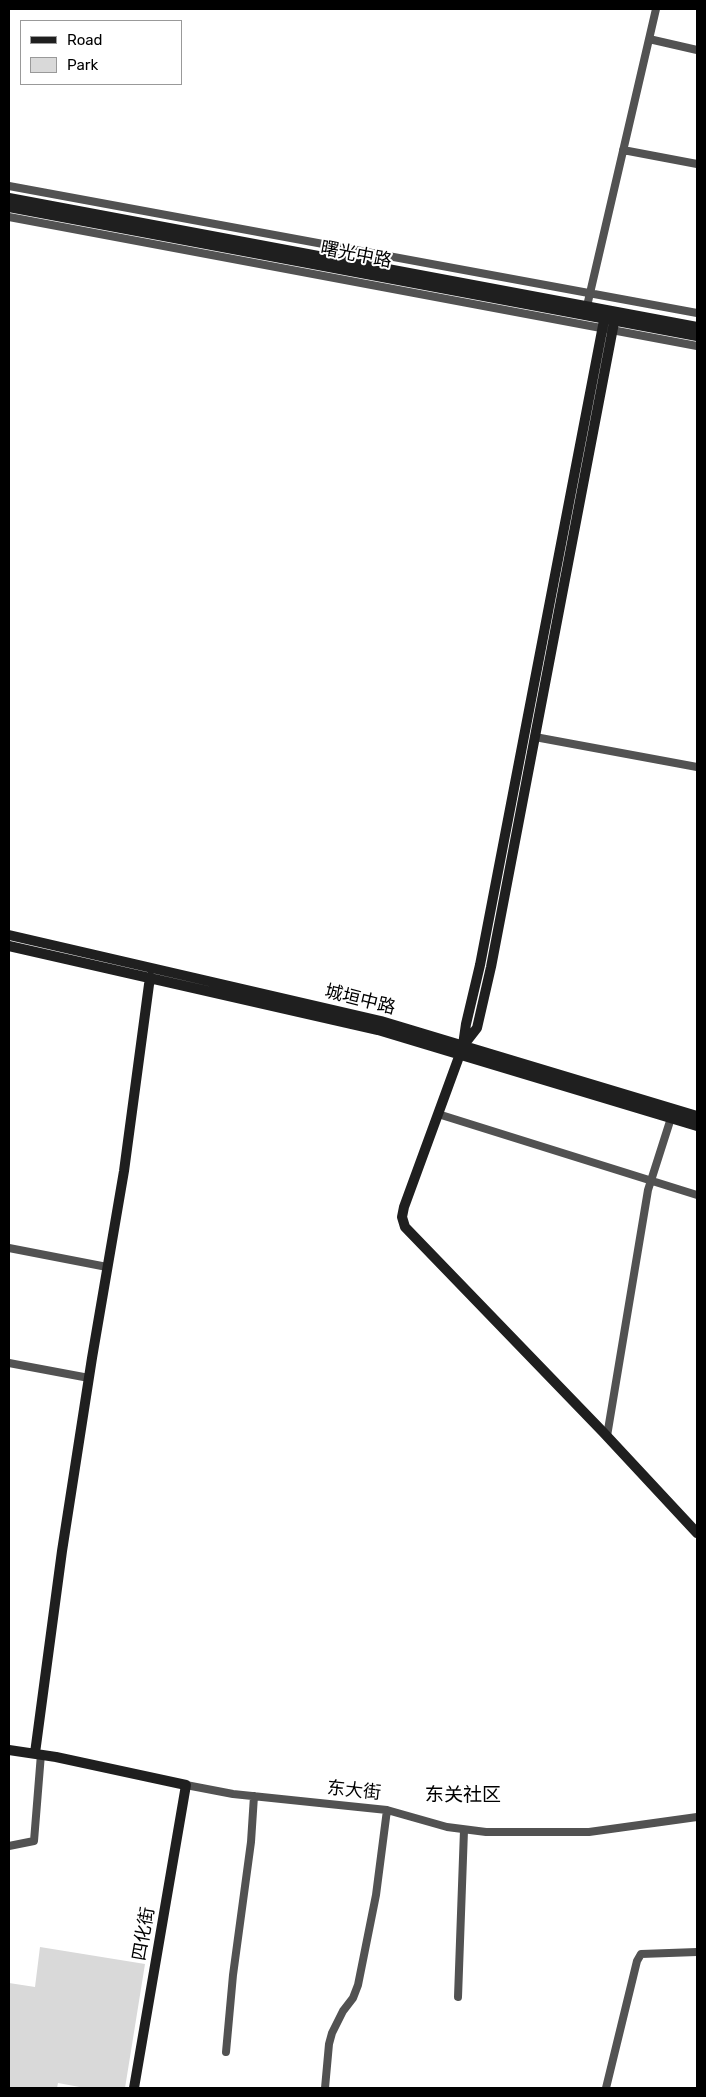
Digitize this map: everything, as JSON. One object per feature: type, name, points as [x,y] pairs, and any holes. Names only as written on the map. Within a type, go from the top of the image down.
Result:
[{"type":"street","points":[[587,306],[656,9]]},
{"type":"street","points":[[649,39],[697,50]]},
{"type":"street","points":[[624,150],[697,164]]},
{"type":"street","points":[[9,186],[697,314]]},
{"type":"street","name":"曙光中路","points":[[9,198],[587,306],[609,320],[697,327]]},
{"type":"street","name":"曙光中路","points":[[9,207],[697,336]]},
{"type":"street","points":[[9,217],[609,320],[697,346]]},
{"type":"street","points":[[461,1050],[477,1028],[482,1009],[535,737],[609,320]]},
{"type":"street","points":[[609,320],[480,965],[461,1050],[402,1217],[405,1227],[607,1436],[697,1533]]},
{"type":"street","points":[[535,737],[697,767]]},
{"type":"street","name":"城垣中路","points":[[9,935],[381,1021],[461,1050],[697,1126]]},
{"type":"street","name":"城垣中路","points":[[9,946],[461,1050],[697,1116]]},
{"type":"street","points":[[9,1846],[34,1841],[38,1754],[62,1550],[124,1171],[150,977]]},
{"type":"street","points":[[438,1114],[697,1195]]},
{"type":"street","points":[[607,1436],[650,1181],[671,1118]]},
{"type":"street","points":[[9,1248],[107,1267]]},
{"type":"street","points":[[9,1363],[89,1378]]},
{"type":"street","name":"东大街","points":[[9,1750],[38,1754],[186,1786],[254,1796],[387,1810],[447,1828],[464,1830],[590,1832],[697,1817]]},
{"type":"street","name":"四化街","points":[[134,2088],[186,1786]]},
{"type":"street","points":[[226,2052],[233,1975],[251,1842],[254,1796]]},
{"type":"street","points":[[324,2088],[332,2033],[353,1998],[358,1985],[376,1895],[387,1810]]},
{"type":"street","points":[[458,1997],[464,1830]]},
{"type":"street","points":[[606,2088],[636,1961],[641,1954],[697,1952]]},
{"type":"green space","points":[[40,1947],[145,1964],[125,2088],[85,2088],[58,2083],[57,2088],[9,2088],[9,1983],[35,1987]]},
{"type":"district","name":"东关社区","points":[[463,1796]]}]
